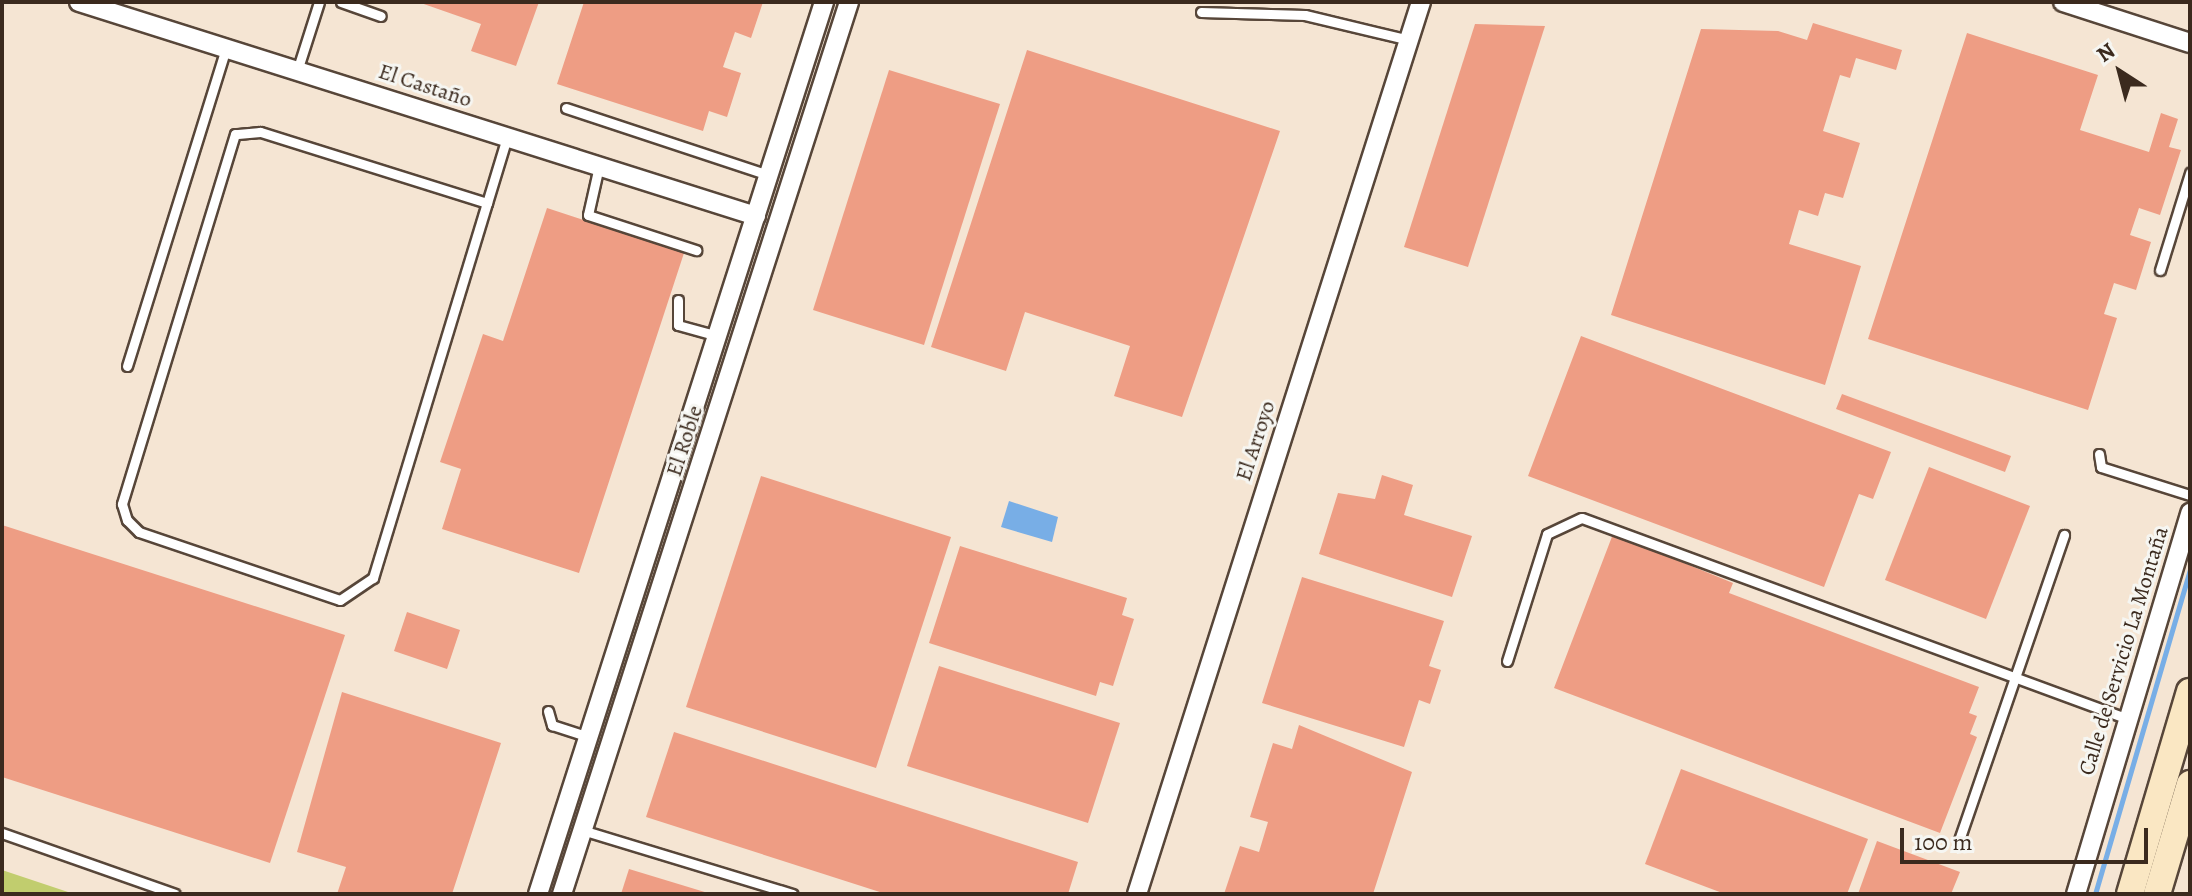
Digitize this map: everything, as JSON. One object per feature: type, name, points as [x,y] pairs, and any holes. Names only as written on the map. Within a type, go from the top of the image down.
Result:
[{"type":"main road","points":[[2130,894],[2190,692]]},
{"type":"main road","points":[[2157,894],[2190,784]]},
{"type":"street","name":"El Castaño","points":[[79,2],[756,216]]},
{"type":"street","name":"El Roble","points":[[538,894],[824,2]]},
{"type":"street","name":"El Roble","points":[[562,894],[849,2]]},
{"type":"street","name":"El Arroyo","points":[[1137,894],[1421,2]]},
{"type":"street","points":[[2063,2],[2190,43]]},
{"type":"street","points":[[674,475],[697,482]]},
{"type":"street","name":"Calle de Servicio La Montaña","points":[[2076,894],[2190,513]]},
{"type":"lane","points":[[297,71],[319,2]]},
{"type":"lane","points":[[341,2],[381,16]]},
{"type":"lane","points":[[1201,12],[1305,15],[1409,40]]},
{"type":"lane","points":[[127,366],[226,49]]},
{"type":"lane","points":[[566,108],[769,175]]},
{"type":"lane","points":[[487,203],[260,132],[235,134],[122,504],[127,520],[139,532],[340,600],[355,595],[373,578],[487,203],[507,137]]},
{"type":"lane","points":[[599,166],[588,215],[696,250]]},
{"type":"lane","points":[[2160,270],[2190,173]]},
{"type":"lane","points":[[678,300],[678,325],[718,336]]},
{"type":"lane","points":[[2099,454],[2101,467],[2190,495]]},
{"type":"lane","points":[[1507,661],[1547,534],[1582,518],[2128,719]]},
{"type":"lane","points":[[1958,843],[2064,535]]},
{"type":"lane","points":[[548,711],[552,725],[589,737]]},
{"type":"lane","points":[[582,830],[793,894]]},
{"type":"lane","points":[[2,833],[175,894]]},
{"type":"green space","points":[[2,870],[74,894],[2,894]]},
{"type":"water","points":[[1009,501],[1058,517],[1052,542],[1001,527]]},
{"type":"building","points":[[418,2],[539,2],[516,66],[471,51],[481,24]]},
{"type":"building","points":[[584,2],[763,2],[751,38],[735,32],[723,67],[741,73],[727,117],[709,111],[703,131],[557,84]]},
{"type":"building","points":[[1813,23],[1902,50],[1896,70],[1856,58],[1850,78],[1840,75],[1823,131],[1860,143],[1843,198],[1825,193],[1818,216],[1799,210],[1789,244],[1861,266],[1825,385],[1611,315],[1701,29],[1778,31],[1807,40]]},
{"type":"building","points":[[1475,24],[1545,26],[1468,267],[1404,247]]},
{"type":"building","points":[[1967,33],[2098,75],[2080,130],[2149,152],[2161,113],[2178,119],[2169,147],[2181,150],[2160,215],[2139,208],[2130,235],[2151,242],[2136,290],[2114,283],[2104,314],[2117,318],[2088,410],[1868,339]]},
{"type":"building","points":[[1027,50],[1280,131],[1182,417],[1114,396],[1130,346],[1025,312],[1006,371],[931,347]]},
{"type":"building","points":[[889,70],[1000,104],[924,345],[813,310]]},
{"type":"building","points":[[547,208],[684,253],[579,573],[442,529],[461,469],[440,462],[483,334],[503,341]]},
{"type":"building","points":[[1581,336],[1891,452],[1873,499],[1859,494],[1824,587],[1528,476]]},
{"type":"building","points":[[1842,394],[2011,456],[2005,472],[1836,409]]},
{"type":"building","points":[[1929,467],[2030,506],[1986,619],[1885,580]]},
{"type":"building","points":[[1382,475],[1413,485],[1404,515],[1472,536],[1452,597],[1319,554],[1338,493],[1375,499]]},
{"type":"building","points":[[761,476],[951,537],[876,768],[686,707]]},
{"type":"building","points":[[2,525],[345,635],[270,863],[2,777]]},
{"type":"building","points":[[1613,534],[1733,583],[1729,593],[1979,687],[1969,713],[1977,716],[1970,734],[1977,737],[1940,833],[1554,688]]},
{"type":"building","points":[[960,546],[1127,598],[1122,615],[1134,619],[1113,686],[1100,682],[1096,696],[929,643]]},
{"type":"building","points":[[1302,577],[1444,621],[1429,666],[1441,670],[1430,704],[1419,700],[1404,747],[1262,703]]},
{"type":"building","points":[[407,612],[460,630],[447,669],[394,651]]},
{"type":"building","points":[[939,666],[1120,723],[1088,823],[907,766]]},
{"type":"building","points":[[342,692],[501,743],[452,894],[337,894],[346,867],[297,852]]},
{"type":"building","points":[[1299,725],[1412,772],[1373,894],[1224,894],[1240,846],[1259,852],[1268,822],[1250,817],[1273,743],[1292,749]]},
{"type":"building","points":[[674,732],[1078,862],[1068,894],[886,894],[646,817]]},
{"type":"building","points":[[1681,769],[1868,839],[1847,894],[1725,894],[1645,864]]},
{"type":"building","points":[[1877,841],[1960,872],[1951,894],[1858,894]]},
{"type":"building","points":[[629,869],[708,893],[708,894],[621,894]]},
{"type":"waterway","points":[[2095,894],[2190,570]]}]
